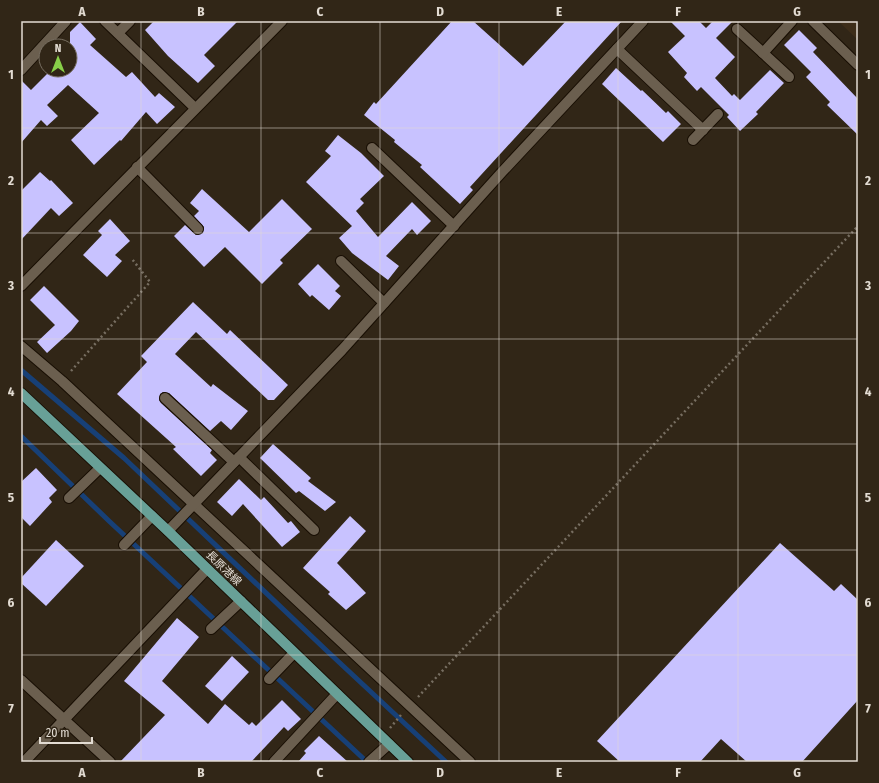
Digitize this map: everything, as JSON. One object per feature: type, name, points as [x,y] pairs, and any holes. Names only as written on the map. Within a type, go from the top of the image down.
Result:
[{"type":"main road","name":"長原港線","points":[[22,397],[168,531],[408,762]]},
{"type":"street","points":[[21,70],[66,21]]},
{"type":"street","points":[[105,21],[195,108]]},
{"type":"street","points":[[118,33],[130,21]]},
{"type":"street","points":[[21,286],[282,21]]},
{"type":"street","points":[[168,531],[237,460],[384,303],[643,21]]},
{"type":"street","points":[[763,53],[792,21]]},
{"type":"street","points":[[813,21],[858,65]]},
{"type":"street","points":[[737,29],[789,77]]},
{"type":"street","points":[[617,49],[703,130]]},
{"type":"street","points":[[693,140],[718,114]]},
{"type":"street","points":[[372,148],[454,226]]},
{"type":"street","points":[[137,167],[198,228]]},
{"type":"street","points":[[341,261],[384,303]]},
{"type":"street","points":[[21,346],[62,381],[470,762]]},
{"type":"street","points":[[165,398],[237,460],[314,530]]},
{"type":"street","points":[[70,498],[100,468]]},
{"type":"street","points":[[124,545],[152,516]]},
{"type":"street","points":[[24,762],[207,569]]},
{"type":"street","points":[[211,629],[241,602]]},
{"type":"street","points":[[269,680],[294,653]]},
{"type":"street","points":[[21,680],[110,762]]},
{"type":"street","points":[[274,762],[336,694]]},
{"type":"street","points":[[369,762],[389,744]]},
{"type":"path","points":[[381,737],[858,226]]},
{"type":"path","points":[[62,381],[150,282],[132,259]]},
{"type":"shaded area","points":[[838,21],[858,21],[858,40]]},
{"type":"building","points":[[154,21],[238,21],[204,55],[215,66],[198,83],[168,56],[145,30]]},
{"type":"building","points":[[452,21],[473,21],[523,66],[566,21],[622,21],[470,187],[473,190],[460,204],[420,167],[422,165],[394,142],[395,140],[364,115],[374,102],[376,104]]},
{"type":"building","points":[[670,21],[699,21],[706,28],[713,21],[733,21],[716,38],[735,57],[715,78],[732,96],[734,94],[740,100],[770,70],[784,83],[756,112],[758,114],[740,131],[727,117],[729,115],[701,87],[697,91],[684,77],[687,73],[668,52],[685,36]]},
{"type":"building","points":[[80,22],[96,39],[90,45],[126,77],[132,72],[155,97],[159,93],[175,107],[157,124],[146,112],[121,141],[120,140],[94,165],[71,140],[99,113],[68,85],[47,105],[58,116],[47,126],[41,120],[21,143],[21,80],[31,90],[43,78],[78,78],[78,38],[70,38],[70,32]]},
{"type":"building","points":[[799,30],[817,48],[813,52],[858,99],[858,135],[827,105],[830,102],[806,77],[811,72],[784,45]]},
{"type":"building","points":[[616,68],[666,113],[668,111],[681,124],[663,142],[602,84]]},
{"type":"building","points":[[338,135],[361,153],[384,176],[360,199],[364,203],[356,211],[378,237],[412,202],[431,221],[417,235],[412,229],[386,256],[399,266],[388,280],[352,253],[339,238],[352,226],[306,182],[331,156],[325,151]]},
{"type":"building","points":[[40,172],[50,181],[51,180],[73,203],[59,216],[51,208],[21,240],[21,191]]},
{"type":"building","points":[[202,189],[249,232],[282,199],[312,229],[280,260],[283,263],[262,284],[225,247],[204,267],[174,236],[185,225],[196,235],[203,233],[204,227],[194,216],[199,211],[190,203]]},
{"type":"building","points":[[110,219],[130,241],[115,255],[122,261],[107,277],[83,255],[102,235],[98,231]]},
{"type":"building","points":[[318,264],[340,286],[335,291],[341,296],[329,310],[312,295],[310,297],[298,284]]},
{"type":"building","points":[[44,286],[79,321],[71,331],[47,353],[37,342],[55,325],[30,300]]},
{"type":"building","points":[[193,302],[227,334],[230,330],[288,385],[274,400],[268,400],[196,332],[175,354],[211,387],[213,384],[248,411],[231,430],[221,421],[210,431],[169,393],[163,392],[160,394],[159,400],[161,403],[212,450],[210,453],[217,460],[201,476],[173,449],[176,447],[117,394],[147,362],[141,356]]},
{"type":"building","points":[[273,444],[311,478],[308,481],[336,502],[325,511],[299,491],[296,493],[260,458]]},
{"type":"building","points":[[36,468],[57,490],[49,498],[52,502],[30,526],[21,517],[21,482]]},
{"type":"building","points":[[239,479],[261,500],[264,497],[288,523],[291,521],[300,532],[282,547],[243,504],[232,516],[217,502]]},
{"type":"building","points":[[350,516],[366,531],[337,563],[366,593],[346,610],[328,594],[330,592],[303,568]]},
{"type":"building","points":[[56,540],[84,566],[46,606],[21,583],[21,578]]},
{"type":"building","points":[[780,543],[834,591],[841,584],[858,600],[858,700],[802,762],[747,762],[721,739],[700,762],[620,762],[597,741]]},
{"type":"building","points":[[177,618],[199,637],[162,681],[208,724],[225,704],[249,725],[252,722],[256,726],[282,700],[301,719],[288,731],[284,727],[251,762],[120,762],[165,715],[124,681]]},
{"type":"building","points":[[232,656],[249,672],[222,701],[205,686]]},
{"type":"building","points":[[319,736],[348,762],[298,762],[306,753],[304,751]]},
{"type":"waterway","points":[[21,370],[124,458],[446,762]]},
{"type":"waterway","points":[[21,436],[109,521],[367,762]]}]
